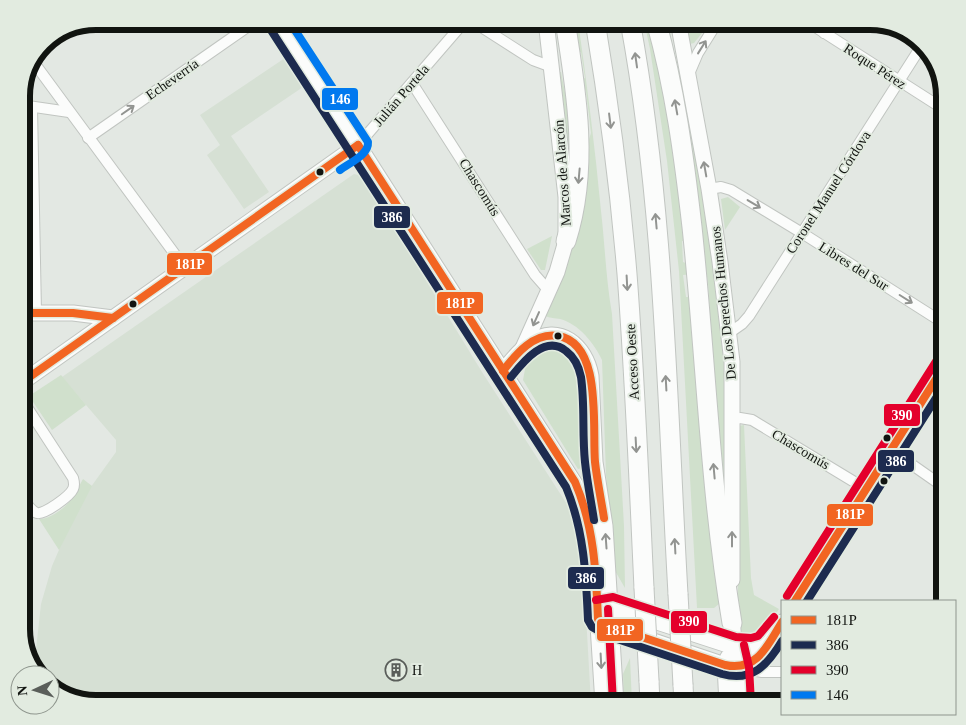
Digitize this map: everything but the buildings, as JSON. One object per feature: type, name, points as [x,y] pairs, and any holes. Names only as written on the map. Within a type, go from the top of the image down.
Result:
[{"type":"highway","points":[[566,30],[580,151],[574,212],[566,241]]},
{"type":"highway","name":"Acceso Oeste","points":[[596,30],[617,172],[627,274],[650,695]]},
{"type":"highway","points":[[631,30],[644,116],[658,247],[683,695]]},
{"type":"highway","points":[[658,30],[673,90],[684,151],[699,294],[722,560],[732,623]]},
{"type":"main road","name":"Marcos de Alarcón","points":[[283,30],[579,490],[592,530],[602,612],[612,627],[616,695]]},
{"type":"main road","name":"Marcos de Alarcón","points":[[523,348],[549,291],[566,241],[566,196],[547,30]]},
{"type":"main road","name":"De Los Derechos Humanos","points":[[680,30],[709,189],[732,362],[732,623],[734,647],[728,695]]},
{"type":"main road","name":"Julián Portela","points":[[30,377],[358,145]]},
{"type":"main road","points":[[30,313],[72,313],[113,318]]},
{"type":"main road","name":"Marcos de Alarcón","points":[[503,370],[523,348],[541,337],[562,337],[578,346],[588,364],[595,462],[605,526],[602,612],[603,695]]},
{"type":"main road","points":[[796,600],[936,379]]},
{"type":"main road","points":[[602,612],[734,647],[751,648],[768,644]]},
{"type":"main road","points":[[612,627],[732,666],[756,659],[781,624]]},
{"type":"main road","name":"De Los Derechos Humanos","points":[[732,666],[738,695]]},
{"type":"street","name":"Echeverría","points":[[88,138],[243,30]]},
{"type":"street","name":"Julián Portela","points":[[358,145],[457,30]]},
{"type":"street","points":[[486,30],[533,60],[552,68]]},
{"type":"street","points":[[688,75],[698,53],[712,30]]},
{"type":"street","name":"Roque Pérez","points":[[820,30],[936,104]]},
{"type":"street","name":"Coronel Manuel Córdova","points":[[729,333],[742,324],[749,316],[918,52]]},
{"type":"street","points":[[37,67],[185,268]]},
{"type":"street","name":"Chascomús","points":[[412,83],[535,275],[549,291]]},
{"type":"street","points":[[30,244],[32,107],[70,112]]},
{"type":"street","name":"Libres del Sur","points":[[709,189],[720,187],[731,190],[936,318]]},
{"type":"street","points":[[30,412],[73,478],[74,487],[72,492],[64,499],[43,513],[36,513],[30,508]]},
{"type":"street","name":"Chascomús","points":[[733,420],[740,418],[752,420],[866,489]]},
{"type":"street","points":[[891,450],[936,479]]},
{"type":"street","points":[[732,666],[762,672],[781,672]]},
{"type":"shaded area","points":[[285,58],[303,87],[231,136],[269,192],[244,209],[207,155],[220,145],[200,115]]},
{"type":"shaded area","points":[[354,174],[362,176],[482,372],[581,526],[590,695],[96,695],[75,691],[63,686],[60,684],[60,665],[41,665],[35,654],[41,604],[52,566],[65,536],[88,491],[116,452],[116,440],[62,377]]},
{"type":"green space","points":[[571,30],[579,30],[588,92],[612,314],[624,526],[625,588],[614,569],[606,475],[602,360],[595,347],[580,330],[560,319],[545,316],[578,212],[591,133],[586,91],[579,81],[585,78],[581,52],[577,53]]},
{"type":"green space","points":[[646,30],[655,30],[666,79],[686,242],[682,241],[683,262],[692,266],[693,274],[683,275],[686,297],[691,297],[720,603],[714,608],[697,608],[679,271],[667,161]]},
{"type":"green space","points":[[665,30],[670,30],[679,83]]},
{"type":"green space","points":[[688,30],[698,30],[702,33],[694,43],[690,44]]},
{"type":"green space","points":[[559,72],[561,72],[569,114],[571,186]]},
{"type":"green space","points":[[679,83],[701,179],[727,367],[726,563],[708,283]]},
{"type":"green space","points":[[728,197],[740,207],[725,230],[721,199]]},
{"type":"green space","points":[[552,236],[545,270],[541,270],[527,249]]},
{"type":"green space","points":[[558,347],[566,353],[574,364],[586,467],[578,469],[523,380],[526,364],[534,352]]},
{"type":"green space","points":[[61,375],[86,405],[52,430],[30,395]]},
{"type":"green space","points":[[744,425],[751,578],[754,595],[779,609],[763,632],[747,638],[738,630],[738,426]]},
{"type":"green space","points":[[83,479],[92,486],[59,550],[39,519],[49,517],[64,507],[72,498]]},
{"type":"green space","points":[[630,658],[632,695],[624,695],[623,674]]},
{"type":"transit line","name":"386","points":[[271,30],[566,487],[577,519],[585,569],[588,620],[592,627],[608,636],[733,676],[742,676],[758,670],[771,658],[781,643]]},
{"type":"transit line","name":"146","points":[[295,30],[368,142],[362,155],[340,170]]},
{"type":"transit line","name":"181P","points":[[358,145],[575,482],[586,515],[593,549],[598,619],[612,627],[725,665],[736,666],[753,661],[760,655],[781,624]]},
{"type":"transit line","name":"181P","points":[[30,377],[358,145]]},
{"type":"transit line","name":"181P","points":[[30,313],[73,313],[113,318]]},
{"type":"transit line","name":"181P","points":[[503,371],[520,351],[541,337],[558,336],[572,342],[582,354],[589,370],[592,389],[595,462],[604,518]]},
{"type":"transit line","name":"386","points":[[511,377],[535,352],[550,346],[566,351],[576,362],[581,377],[585,462],[594,520]]},
{"type":"transit line","name":"390","points":[[787,596],[936,362]]},
{"type":"transit line","name":"181P","points":[[796,600],[936,379]]},
{"type":"transit line","name":"386","points":[[808,600],[936,398]]},
{"type":"transit line","name":"390","points":[[596,600],[613,597],[736,637],[751,638],[758,636],[774,617]]},
{"type":"transit line","name":"390","points":[[608,609],[613,695]]},
{"type":"transit line","name":"390","points":[[744,645],[749,667],[751,695]]},
{"type":"place","name":"H","points":[[396,670]]}]
